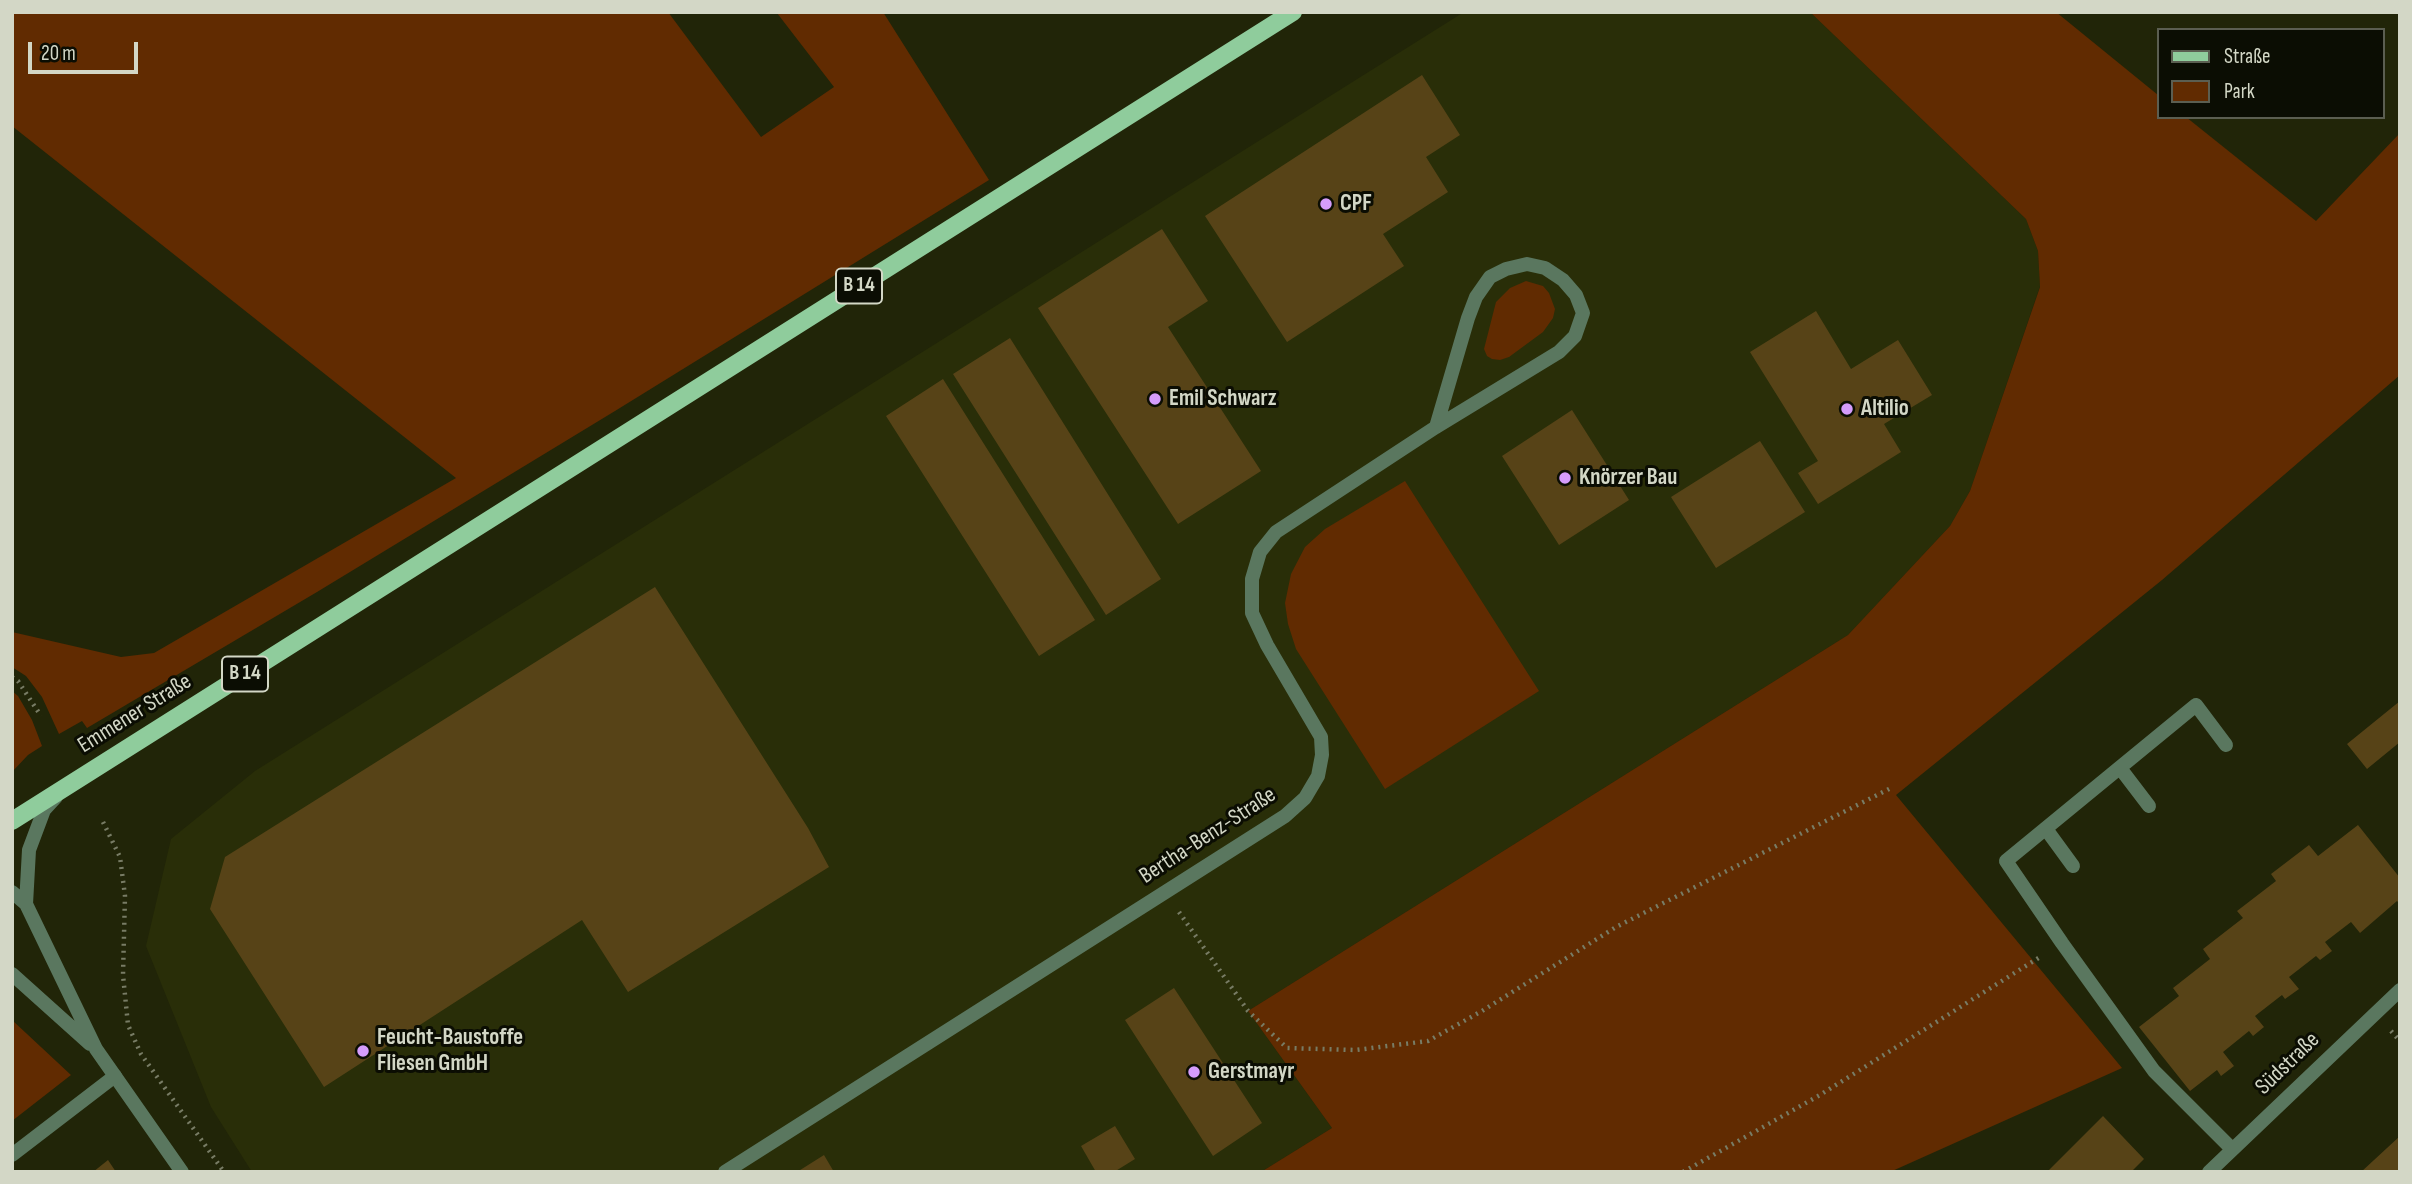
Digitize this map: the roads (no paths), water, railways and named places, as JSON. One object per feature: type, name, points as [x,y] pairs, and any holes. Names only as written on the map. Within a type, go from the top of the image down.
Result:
[{"type":"main road","name":"Emmener Straße","points":[[12,821],[1293,12]]},
{"type":"street","name":"Bertha-Benz-Straße","points":[[725,1172],[1285,816],[1305,798],[1318,776],[1322,755],[1321,737],[1267,645],[1252,613],[1252,579],[1260,552],[1276,532],[1436,427],[1559,352],[1575,336],[1583,313],[1576,295],[1563,280],[1545,268],[1527,264],[1506,269],[1490,277],[1476,297],[1468,318],[1436,427]]},
{"type":"street","points":[[2226,744],[2196,705],[2006,861],[2154,1072],[2232,1149]]},
{"type":"street","points":[[2120,768],[2149,806]]},
{"type":"street","points":[[26,904],[29,850],[44,810],[64,788]]},
{"type":"street","points":[[2046,829],[2073,866]]},
{"type":"street","points":[[12,892],[26,904],[96,1049],[181,1172]]},
{"type":"street","points":[[12,974],[96,1049]]},
{"type":"street","name":"Südstraße","points":[[2209,1172],[2400,990]]},
{"type":"street","points":[[12,1155],[115,1076]]},
{"type":"place","name":"CPF","points":[[1326,204]]},
{"type":"place","name":"Emil Schwarz","points":[[1155,399]]},
{"type":"place","name":"Altilio","points":[[1847,409]]},
{"type":"place","name":"Knörzer Bau","points":[[1565,478]]},
{"type":"place","name":"Feucht-Baustoffe Fliesen GmbH","points":[[363,1051]]},
{"type":"place","name":"Gerstmayr","points":[[1194,1072]]}]
